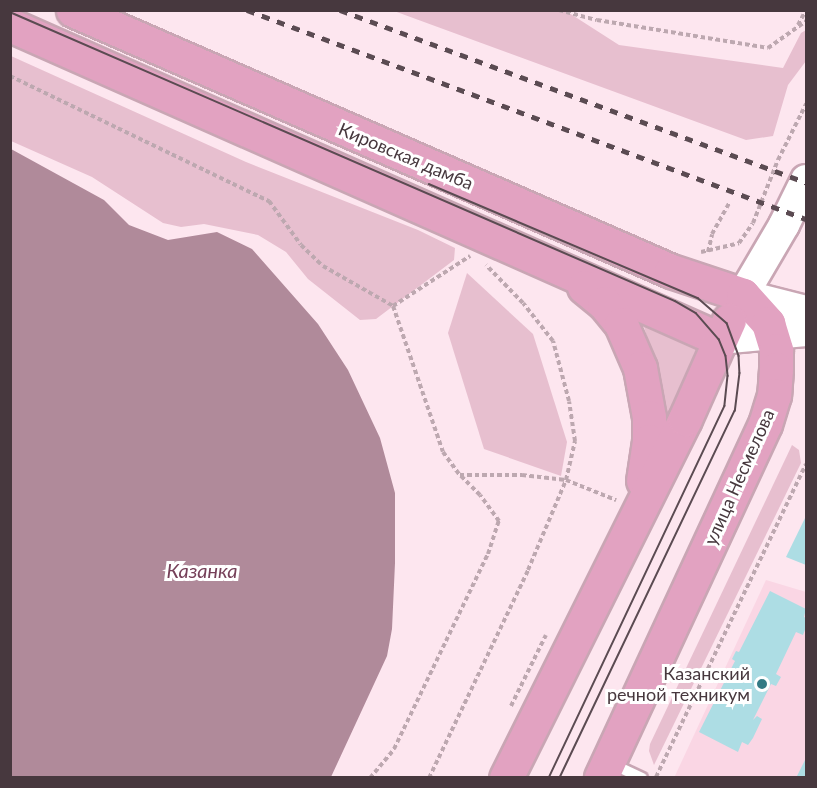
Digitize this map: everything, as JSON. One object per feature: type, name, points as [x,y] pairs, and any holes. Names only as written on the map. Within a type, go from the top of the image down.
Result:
[{"type":"main road","name":"Кировская дамба","points":[[73,10],[671,271],[742,295]]},
{"type":"main road","points":[[10,25],[719,339],[807,331]]},
{"type":"main road","points":[[621,502],[689,411],[719,339],[807,180]]},
{"type":"main road","points":[[506,777],[621,502],[649,441],[648,408],[640,368],[621,324],[604,303],[567,272]]},
{"type":"main road","points":[[742,295],[807,311]]},
{"type":"main road","name":"улица Несмелова","points":[[605,770],[765,424],[774,395],[776,369],[773,335],[759,310],[742,295]]},
{"type":"lane","points":[[605,770],[642,777]]},
{"type":"path","points":[[559,10],[597,20],[768,48],[807,21]]},
{"type":"path","points":[[798,26],[806,10]]},
{"type":"path","points":[[10,76],[269,201],[301,245],[323,266],[393,306],[443,452],[499,521],[488,554],[394,749],[370,777]]},
{"type":"path","points":[[697,252],[707,253],[738,243],[753,224],[778,160],[807,104]]},
{"type":"path","points":[[707,253],[712,234],[729,203]]},
{"type":"path","points":[[393,306],[474,253],[464,247]]},
{"type":"path","points":[[429,777],[528,570],[566,480],[575,441],[569,401],[553,341],[524,303],[484,259],[495,262]]},
{"type":"path","points":[[656,777],[807,464]]},
{"type":"path","points":[[460,475],[522,475],[566,480],[621,502]]},
{"type":"path","points":[[507,713],[550,627]]},
{"type":"shaded area","points":[[394,11],[566,11],[619,45],[783,68],[801,33],[806,30],[806,61],[788,85],[773,136],[746,140]]},
{"type":"shaded area","points":[[11,56],[246,162],[418,230],[455,248],[454,260],[376,319],[360,320],[308,279],[286,252],[258,235],[204,224],[181,227],[163,223],[92,177],[11,141]]},
{"type":"shaded area","points":[[467,273],[533,334],[567,442],[561,476],[484,449],[448,333]]},
{"type":"shaded area","points":[[641,316],[689,337],[698,352],[665,437],[661,387]]},
{"type":"shaded area","points":[[792,445],[799,450],[801,463],[654,765],[649,751],[650,744]]},
{"type":"shaded area","name":"Казанский речной техникум","points":[[766,580],[806,592],[806,777],[674,778]]},
{"type":"water","name":"Казанка","points":[[11,149],[104,200],[129,225],[168,240],[217,232],[252,249],[318,324],[348,370],[380,438],[395,493],[395,563],[392,629],[387,656],[331,777],[11,777]]},
{"type":"building","points":[[806,516],[806,565],[786,557]]},
{"type":"building","points":[[770,591],[806,609],[804,617],[806,627],[803,635],[796,632],[776,674],[781,677],[776,686],[771,684],[753,720],[757,716],[762,719],[753,738],[748,745],[742,742],[738,752],[699,732],[735,661],[732,659],[736,651],[739,652]]},
{"type":"building","points":[[806,758],[806,778],[796,778]]},
{"type":"tram line","points":[[10,12],[675,301],[696,313],[719,339],[726,356],[728,376],[725,406],[549,778]]},
{"type":"tram line","points":[[429,184],[698,298],[727,323],[739,356],[740,373],[735,411],[560,778]]},
{"type":"railway","points":[[247,10],[806,219]]},
{"type":"railway","points":[[340,10],[806,182]]},
{"type":"place","name":"Казанский речной техникум","points":[[762,684]]}]
